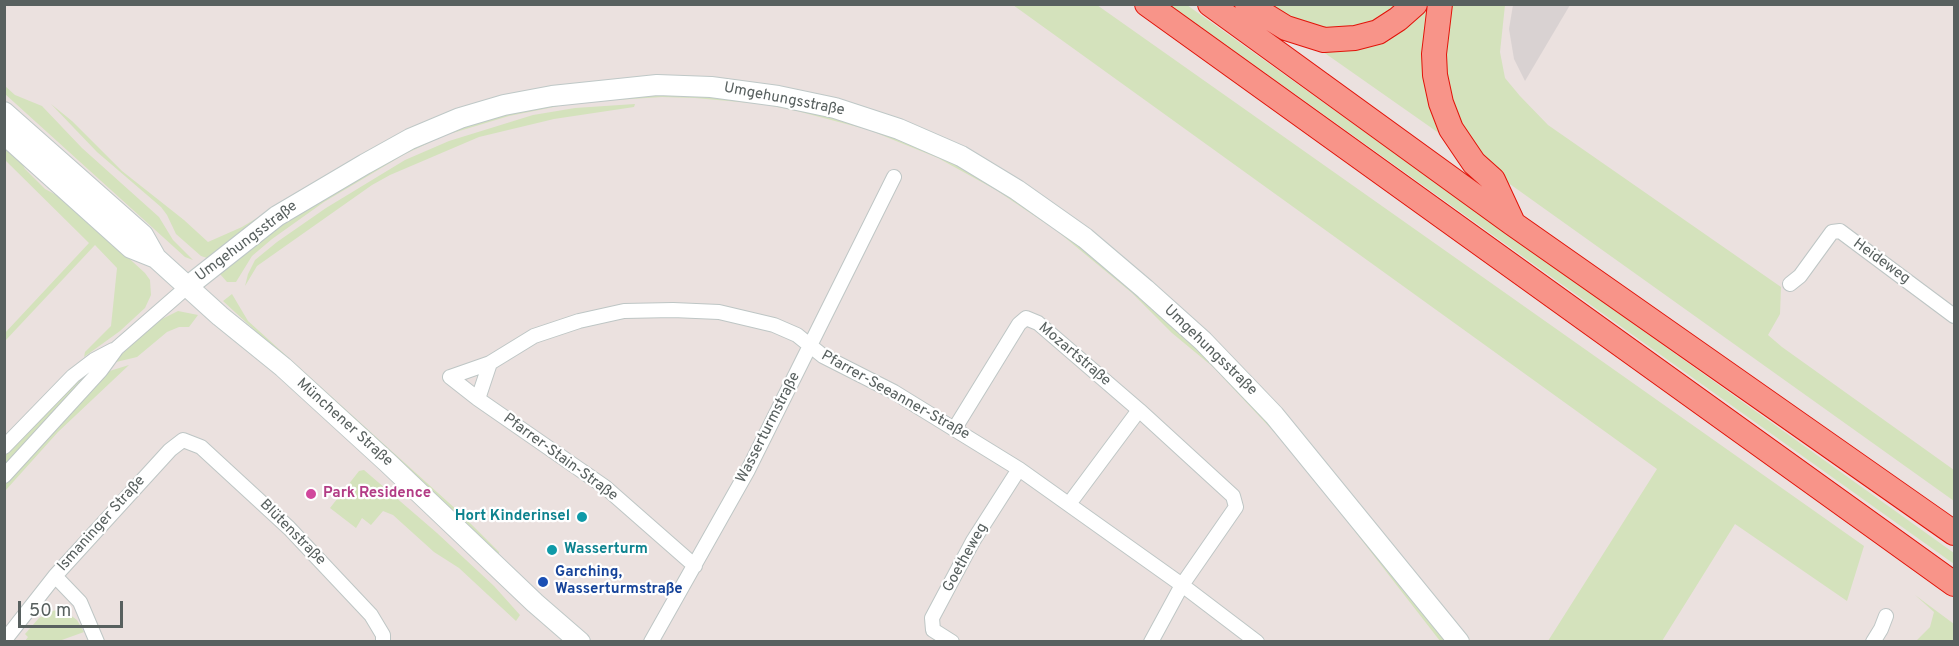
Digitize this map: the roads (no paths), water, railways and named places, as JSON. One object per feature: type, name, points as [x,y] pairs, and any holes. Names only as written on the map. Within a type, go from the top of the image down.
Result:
[{"type":"highway","points":[[1147,4],[1954,584]]},
{"type":"highway","points":[[1210,4],[1512,223],[1954,533]]},
{"type":"highway","points":[[1247,4],[1286,28],[1324,40],[1355,38],[1378,32],[1398,20],[1415,4]]},
{"type":"highway","points":[[1440,4],[1434,54],[1435,75],[1441,103],[1451,129],[1474,162],[1493,180],[1512,223]]},
{"type":"street","name":"Umgehungsstraße","points":[[4,476],[101,370],[117,348],[187,287],[278,216],[365,164],[460,118],[504,105],[572,93],[657,85],[711,87],[778,96],[835,108],[899,129],[961,156],[1017,190],[1085,238],[1203,341],[1274,415],[1459,642]]},
{"type":"street","name":"Münchener Straße","points":[[4,112],[143,235],[156,258],[187,287],[322,402],[535,603],[580,642]]},
{"type":"street","name":"Münchener Straße","points":[[4,134],[131,248],[156,258]]},
{"type":"street","name":"Wasserturmstraße","points":[[651,642],[748,470],[894,177]]},
{"type":"street","name":"Heideweg","points":[[1790,284],[1800,276],[1832,232],[1840,231],[1954,316]]},
{"type":"street","name":"Pfarrer-Seeanner-Straße","points":[[450,377],[490,363],[534,336],[579,321],[624,310],[719,312],[781,328],[797,335],[823,356],[894,392],[955,428],[1018,469],[1182,585],[1257,642]]},
{"type":"street","name":"Mozartstraße","points":[[955,428],[1019,324],[1026,318],[1038,324],[1139,410],[1233,496],[1236,507],[1182,585],[1152,642]]},
{"type":"street","name":"Umgehungsstraße","points":[[4,447],[73,376],[94,360],[117,348]]},
{"type":"street","points":[[478,399],[490,363]]},
{"type":"street","name":"Pfarrer-Stain-Straße","points":[[450,377],[605,487],[695,566]]},
{"type":"street","points":[[1069,504],[1139,410]]},
{"type":"street","name":"Ismaninger Straße","points":[[4,640],[55,576],[170,450],[183,440]]},
{"type":"street","name":"Blütenstraße","points":[[183,440],[201,447],[290,528],[371,615],[383,635],[383,642]]},
{"type":"street","name":"Goetheweg","points":[[952,642],[933,630],[932,618],[974,541],[1018,469]]},
{"type":"street","points":[[55,576],[80,602],[97,642]]},
{"type":"street","points":[[1873,642],[1886,616]]},
{"type":"place","name":"Park Residence","points":[[311,494]]},
{"type":"place","name":"Hort Kinderinsel","points":[[582,517]]},
{"type":"place","name":"Wasserturm","points":[[552,550]]},
{"type":"place","name":"Garching, Wasserturmstraße","points":[[543,582]]}]
